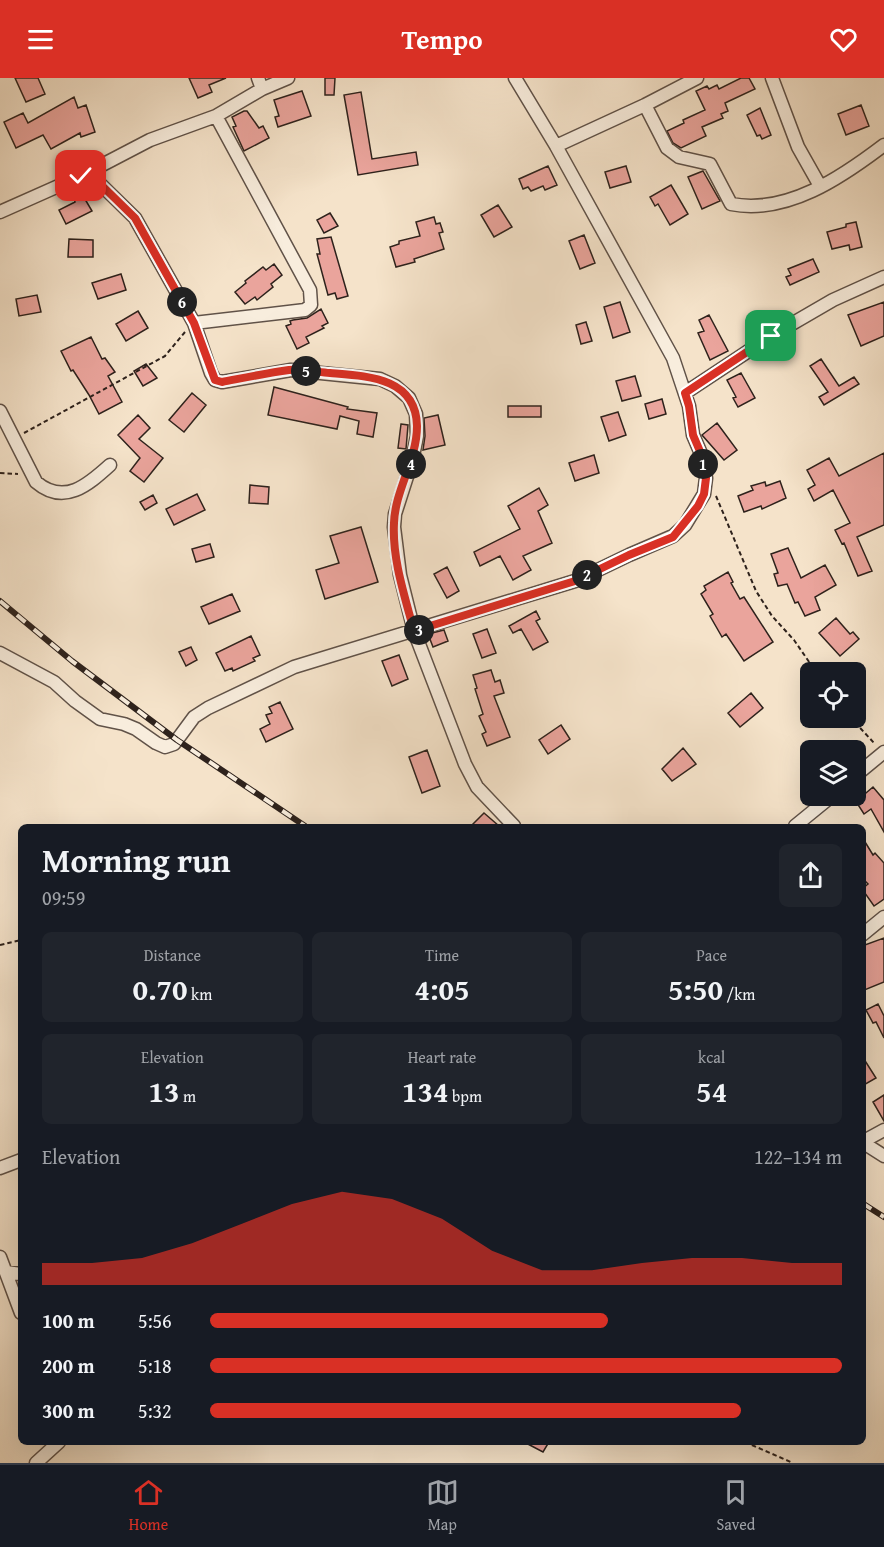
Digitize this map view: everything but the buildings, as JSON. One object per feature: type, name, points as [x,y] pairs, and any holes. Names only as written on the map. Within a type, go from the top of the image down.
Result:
[{"type":"street","points":[[0,213],[150,140],[216,116],[260,83],[288,78]]},
{"type":"street","points":[[0,653],[54,682],[87,711],[100,718],[136,729],[165,747],[174,744],[194,717],[208,708],[294,667],[575,581],[673,537],[698,506],[704,494],[706,478],[702,456],[693,435],[689,406],[673,358],[556,146],[515,78]]},
{"type":"street","points":[[556,146],[697,78]]},
{"type":"street","points":[[772,78],[798,147],[820,186]]},
{"type":"street","points":[[645,105],[667,148],[679,157],[710,164],[731,204],[743,207],[787,202],[820,186],[884,145]]},
{"type":"street","points":[[194,323],[305,310],[311,305],[310,291],[216,116]]},
{"type":"street","points":[[88,172],[135,218],[194,323],[215,380],[222,382],[291,370],[380,379],[395,386],[409,398],[416,414],[417,436],[412,461],[394,514],[400,575],[414,631],[465,764],[477,787],[512,824]]},
{"type":"street","points":[[685,393],[771,336],[833,300],[884,277]]},
{"type":"street","points":[[0,411],[33,477],[44,489],[63,493],[75,490],[94,480],[110,465]]},
{"type":"street","points":[[866,767],[883,754]]},
{"type":"street","points":[[797,824],[820,806]]},
{"type":"street","points":[[866,932],[884,917]]},
{"type":"street","points":[[866,1140],[884,1130]]},
{"type":"street","points":[[866,1145],[884,1156]]},
{"type":"street","points":[[0,1168],[18,1161]]},
{"type":"street","points":[[0,1257],[18,1304]]},
{"type":"street","points":[[6,1272],[18,1274]]},
{"type":"street","points":[[36,1463],[55,1445]]},
{"type":"path","points":[[13,438],[165,356],[194,323]]},
{"type":"path","points":[[0,473],[33,477]]},
{"type":"path","points":[[716,496],[756,591],[772,616],[794,640],[809,662]]},
{"type":"path","points":[[860,728],[883,754]]},
{"type":"path","points":[[0,945],[18,941]]},
{"type":"path","points":[[752,1445],[793,1463]]},
{"type":"railway","points":[[0,601],[72,661],[177,740],[302,824]]},
{"type":"railway","points":[[866,1206],[884,1217]]},
{"type":"route","points":[[81,176],[88,172],[135,218],[194,323],[215,380],[222,382],[291,370],[339,374],[380,379],[395,386],[409,398],[416,414],[417,436],[412,461],[394,514],[394,527],[400,575],[414,631],[575,581],[673,537],[685,525],[698,506],[704,494],[706,478],[702,456],[693,435],[685,393],[771,336]]}]
